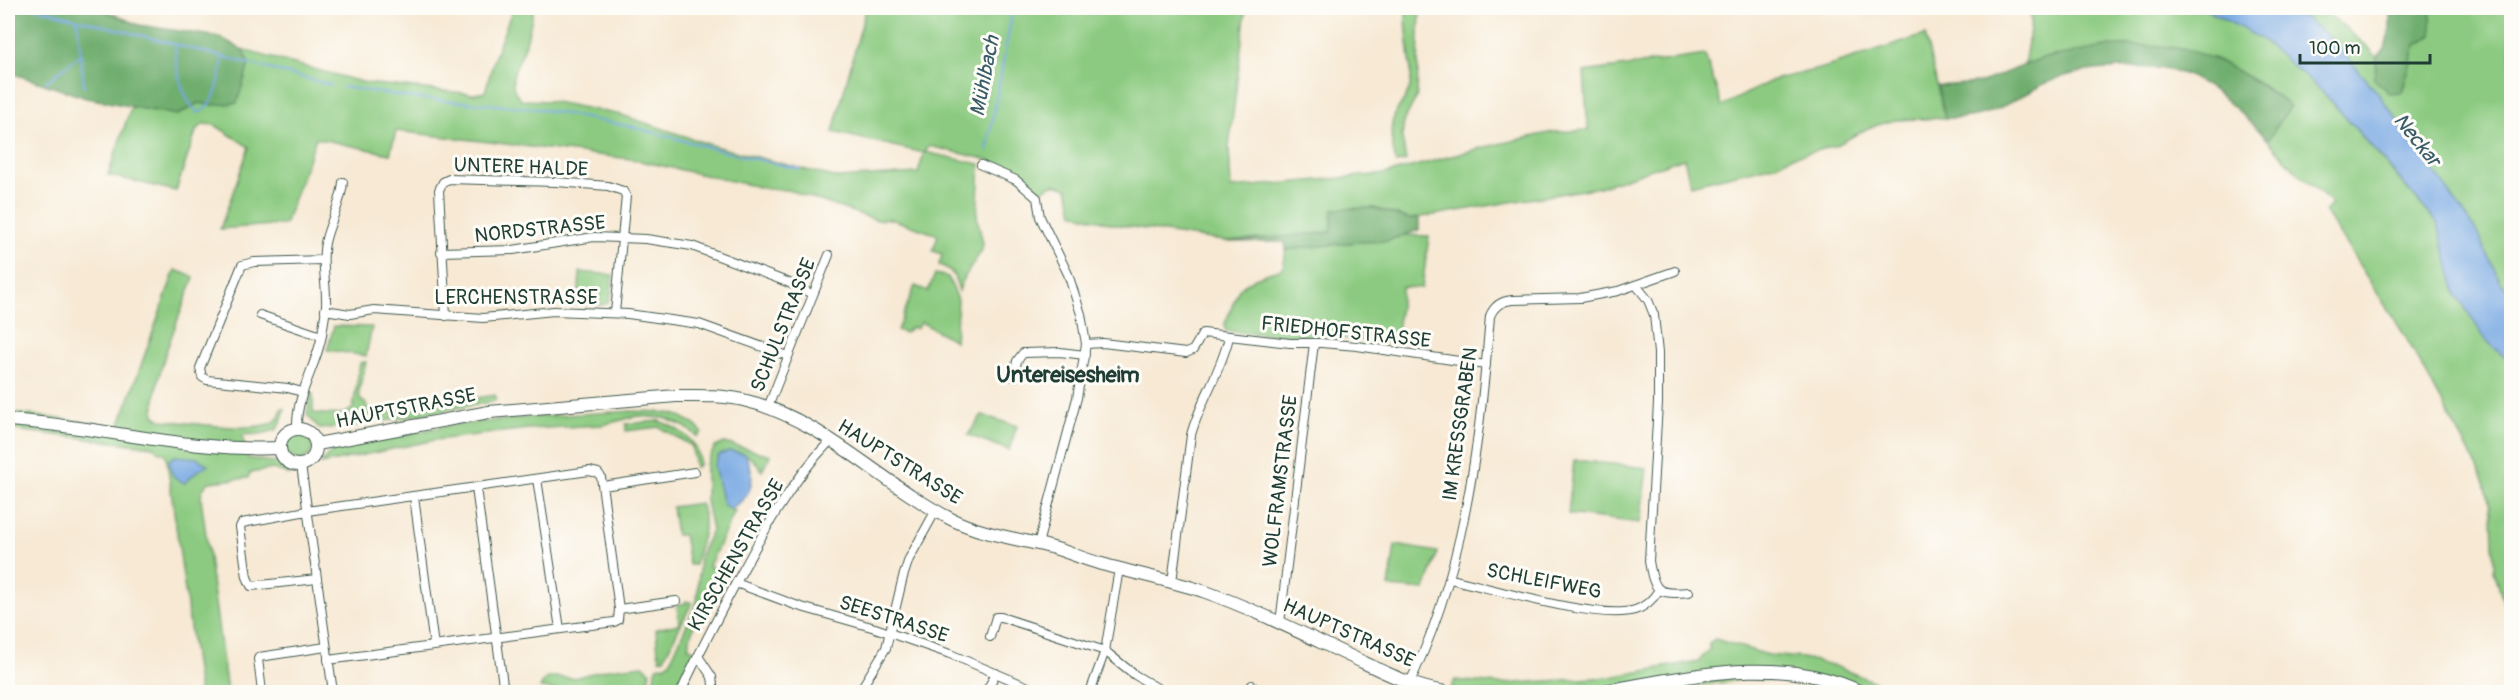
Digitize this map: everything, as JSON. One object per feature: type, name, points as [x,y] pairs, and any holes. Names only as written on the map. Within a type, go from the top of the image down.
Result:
[{"type":"main road","name":"HAUPTSTRASSE","points":[[317,444],[489,412],[675,396],[742,399],[768,407],[794,419],[936,510],[978,530],[1038,544],[1204,592],[1280,623],[1407,688],[1445,693]]},
{"type":"main road","points":[[8,420],[238,449],[280,448]]},
{"type":"main road","points":[[297,428],[309,432],[317,444],[315,455],[310,461],[301,465],[295,465],[285,459],[280,448],[285,434],[297,428]]},
{"type":"main road","points":[[1598,693],[1686,677],[1749,671],[1827,680],[1861,693]]},
{"type":"street","points":[[981,165],[1016,180],[1037,198],[1040,217],[1068,274],[1081,315],[1086,344],[1086,355],[1077,398],[1038,544]]},
{"type":"street","name":"UNTERE HALDE","points":[[446,316],[439,190],[443,182],[449,179],[556,182],[620,189],[625,193],[622,238]]},
{"type":"street","points":[[297,428],[296,411],[321,336],[327,301],[323,260],[324,244],[341,198],[343,182]]},
{"type":"street","name":"NORDSTRASSE","points":[[441,252],[513,250],[594,237],[646,239],[692,246],[787,282],[812,294]]},
{"type":"street","points":[[615,313],[622,238]]},
{"type":"street","name":"SCHULSTRASSE","points":[[768,407],[829,255]]},
{"type":"street","points":[[302,392],[288,388],[207,380],[202,377],[200,368],[242,265],[254,262],[323,260]]},
{"type":"street","name":"IM KRESSGRABEN","points":[[1407,688],[1430,635],[1450,579],[1468,496],[1486,365],[1490,316],[1497,305],[1504,301],[1580,297],[1618,291],[1676,271]]},
{"type":"street","points":[[1636,285],[1647,300],[1653,315],[1658,353],[1658,403],[1649,561],[1652,576],[1659,590],[1667,594],[1689,592]]},
{"type":"street","name":"LERCHENSTRASSE","points":[[325,310],[350,314],[374,310],[483,318],[554,311],[615,313],[699,324],[788,356]]},
{"type":"street","points":[[260,315],[321,336]]},
{"type":"street","name":"FRIEDHOFSTRASSE","points":[[1086,344],[1112,344],[1186,353],[1193,350],[1203,333],[1290,343],[1386,350],[1486,365]]},
{"type":"street","points":[[1172,582],[1191,435],[1197,414],[1221,366],[1229,337]]},
{"type":"street","name":"WOLFRAMSTRASSE","points":[[1280,623],[1314,343]]},
{"type":"street","points":[[1014,377],[1017,361],[1023,353],[1060,352],[1086,355]]},
{"type":"street","name":"KIRSCHENSTRASSE","points":[[681,693],[736,583],[796,482],[815,456],[830,441]]},
{"type":"street","points":[[301,465],[333,693]]},
{"type":"street","points":[[316,579],[251,586],[247,577],[240,527],[242,523],[307,511],[595,471],[601,477],[620,616],[614,622],[328,660]]},
{"type":"street","points":[[603,486],[695,472]]},
{"type":"street","points":[[537,479],[560,629]]},
{"type":"street","points":[[476,488],[504,693]]},
{"type":"street","points":[[414,497],[434,646]]},
{"type":"street","points":[[859,693],[882,658],[903,577],[936,510]]},
{"type":"street","points":[[1090,693],[1105,651],[1119,569]]},
{"type":"street","name":"SCHLEIFWEG","points":[[1450,579],[1592,610],[1635,610],[1651,601],[1659,590]]},
{"type":"street","name":"SEESTRASSE","points":[[736,583],[766,595],[875,628],[950,654],[1040,693]]},
{"type":"street","points":[[619,609],[676,601]]},
{"type":"street","points":[[990,637],[998,616],[1105,651],[1135,675],[1164,693]]},
{"type":"street","points":[[262,693],[258,659],[262,655],[326,647]]},
{"type":"street","points":[[698,656],[712,676],[714,693]]},
{"type":"street","points":[[986,693],[996,673]]},
{"type":"green space","points":[[8,8],[99,8],[139,25],[220,37],[243,50],[249,64],[237,103],[215,105],[198,103],[178,115],[86,98],[8,72]]},
{"type":"green space","points":[[513,8],[534,8],[513,79],[513,86],[521,100],[550,101],[622,115],[714,146],[838,178],[918,173],[924,153],[833,132],[866,8],[1246,8],[1229,147],[1231,188],[1385,174],[1485,147],[1553,132],[1588,130],[1584,72],[1705,55],[1722,106],[1773,80],[1823,68],[1925,35],[1945,118],[1895,120],[1868,128],[1835,146],[1791,157],[1778,164],[1690,185],[1684,158],[1600,187],[1410,219],[1374,208],[1333,209],[1332,232],[1229,242],[1113,224],[1073,213],[1068,189],[1064,187],[1052,185],[1042,191],[989,160],[929,146],[925,152],[980,164],[977,218],[983,243],[982,250],[962,281],[959,291],[953,274],[939,265],[942,254],[933,251],[938,235],[891,219],[876,220],[788,190],[768,189],[631,159],[396,131],[390,154],[316,138],[285,224],[220,229],[249,147],[215,125],[203,124],[196,131],[176,191],[108,175],[131,107],[178,115],[198,103],[215,105],[249,64],[243,50],[366,83],[474,94],[485,92],[495,56]]},
{"type":"green space","points":[[1406,8],[1420,8],[1417,96],[1404,121],[1402,137],[1406,161],[1396,163],[1391,128],[1396,112],[1409,90],[1411,78]]},
{"type":"green space","points":[[2030,8],[2203,8],[2260,38],[2324,93],[2438,224],[2445,247],[2486,340],[2511,363],[2511,639],[2506,610],[2494,571],[2492,517],[2487,491],[2478,468],[2405,336],[2325,212],[2332,204],[2285,160],[2268,140],[2289,106],[2262,85],[2214,58],[2043,58],[2024,65],[2031,23]]},
{"type":"green space","points":[[2292,8],[2320,8],[2377,57],[2374,79],[2402,92],[2416,45],[2432,35],[2430,8],[2511,8],[2511,293],[2501,283],[2492,266],[2332,39]]},
{"type":"green space","points":[[2390,8],[2430,8],[2432,35],[2416,45],[2402,92],[2389,93],[2374,79],[2377,57],[2385,49],[2390,29]]},
{"type":"green space","points":[[2111,46],[2164,46],[2204,55],[2248,77],[2290,106],[2268,140],[2226,100],[2189,76],[2160,69],[2126,68],[2066,76],[2050,81],[1985,113],[1960,118],[1945,118],[1938,86],[1979,83],[2043,58]]},
{"type":"green space","points":[[1374,208],[1410,219],[1419,218],[1419,230],[1387,241],[1286,250],[1285,242],[1229,242],[1331,232],[1333,209]]},
{"type":"green space","points":[[1403,235],[1429,236],[1422,288],[1402,287],[1396,343],[1226,331],[1224,326],[1239,289],[1255,278],[1283,268],[1286,250],[1387,241]]},
{"type":"green space","points":[[175,270],[194,277],[163,362],[155,397],[154,415],[161,420],[249,427],[274,422],[278,419],[282,408],[285,409],[276,430],[242,435],[248,458],[279,463],[288,468],[290,475],[273,469],[250,473],[248,478],[209,482],[202,490],[201,498],[227,692],[199,692],[166,454],[157,451],[155,447],[8,429],[8,412],[119,427]]},
{"type":"green space","points":[[580,272],[613,275],[610,300],[607,303],[603,305],[578,304]]},
{"type":"green space","points":[[935,274],[948,277],[958,300],[955,341],[921,322],[916,329],[912,327],[905,333],[897,330],[915,286],[928,291]]},
{"type":"green space","points":[[334,326],[372,327],[366,356],[327,350]]},
{"type":"green space","points":[[366,362],[359,391],[360,399],[366,404],[373,423],[320,429],[307,415],[309,396],[313,394],[313,413],[334,415],[348,411],[353,408],[360,363]]},
{"type":"green space","points":[[495,395],[497,399],[492,402],[384,421],[385,413]]},
{"type":"green space","points":[[631,411],[670,413],[686,419],[702,432],[698,437],[685,427],[665,418],[638,416],[602,425],[528,429],[435,440],[321,464],[333,449],[451,425]]},
{"type":"green space","points":[[982,415],[1017,426],[1009,450],[968,435]]},
{"type":"green space","points":[[659,421],[681,432],[693,443],[697,449],[699,465],[695,468],[692,446],[659,427],[626,431],[626,424]]},
{"type":"green space","points":[[299,434],[308,438],[312,447],[308,456],[299,460],[290,456],[286,447],[290,438]]},
{"type":"green space","points":[[724,443],[771,455],[762,471],[749,456],[738,452],[718,456],[714,467],[730,509],[735,511],[709,566],[717,570],[700,607],[688,647],[697,652],[675,692],[652,692],[657,667],[670,662],[697,602],[700,555],[712,530],[706,501],[706,464],[715,447]]},
{"type":"green space","points":[[1574,460],[1647,468],[1640,523],[1568,514]]},
{"type":"green space","points":[[700,503],[704,521],[703,535],[695,565],[689,565],[684,535],[676,535],[672,507]]},
{"type":"green space","points":[[1395,545],[1438,552],[1425,590],[1389,587]]},
{"type":"green space","points":[[686,601],[692,603],[664,658],[659,659],[656,629],[679,624],[677,605],[685,604]]},
{"type":"green space","points":[[1715,639],[1768,655],[1803,658],[1832,665],[1875,682],[1892,692],[1843,692],[1801,683],[1750,679],[1647,692],[1449,692],[1455,680],[1499,684],[1611,677],[1698,661],[1709,651],[1709,643]]},
{"type":"green space","points":[[643,665],[650,671],[647,692],[565,692],[540,688],[545,679],[553,677],[574,678],[607,669]]},
{"type":"water","points":[[2203,8],[2292,8],[2332,39],[2377,92],[2474,227],[2501,283],[2511,293],[2511,363],[2486,340],[2456,294],[2438,224],[2379,155],[2324,93],[2260,38]]},
{"type":"water","points":[[730,451],[745,454],[752,478],[744,498],[730,509],[723,504],[714,466],[719,455]]},
{"type":"water","points":[[175,456],[197,458],[208,465],[196,472],[185,483],[177,480],[172,472],[169,460]]},
{"type":"waterway","points":[[36,8],[331,85]]},
{"type":"waterway","name":"Mühlbach","points":[[987,150],[1013,8]]},
{"type":"waterway","points":[[77,20],[84,86]]},
{"type":"waterway","points":[[175,45],[176,63],[183,90],[198,113],[214,97],[223,57]]},
{"type":"waterway","points":[[46,82],[80,55]]},
{"type":"waterway","points":[[342,87],[415,98],[533,108],[633,127],[800,169]]},
{"type":"district","name":"Untereisesheim","points":[[1068,375]]},
{"type":"water label","name":"Neckar","points":[[2417,140]]}]
